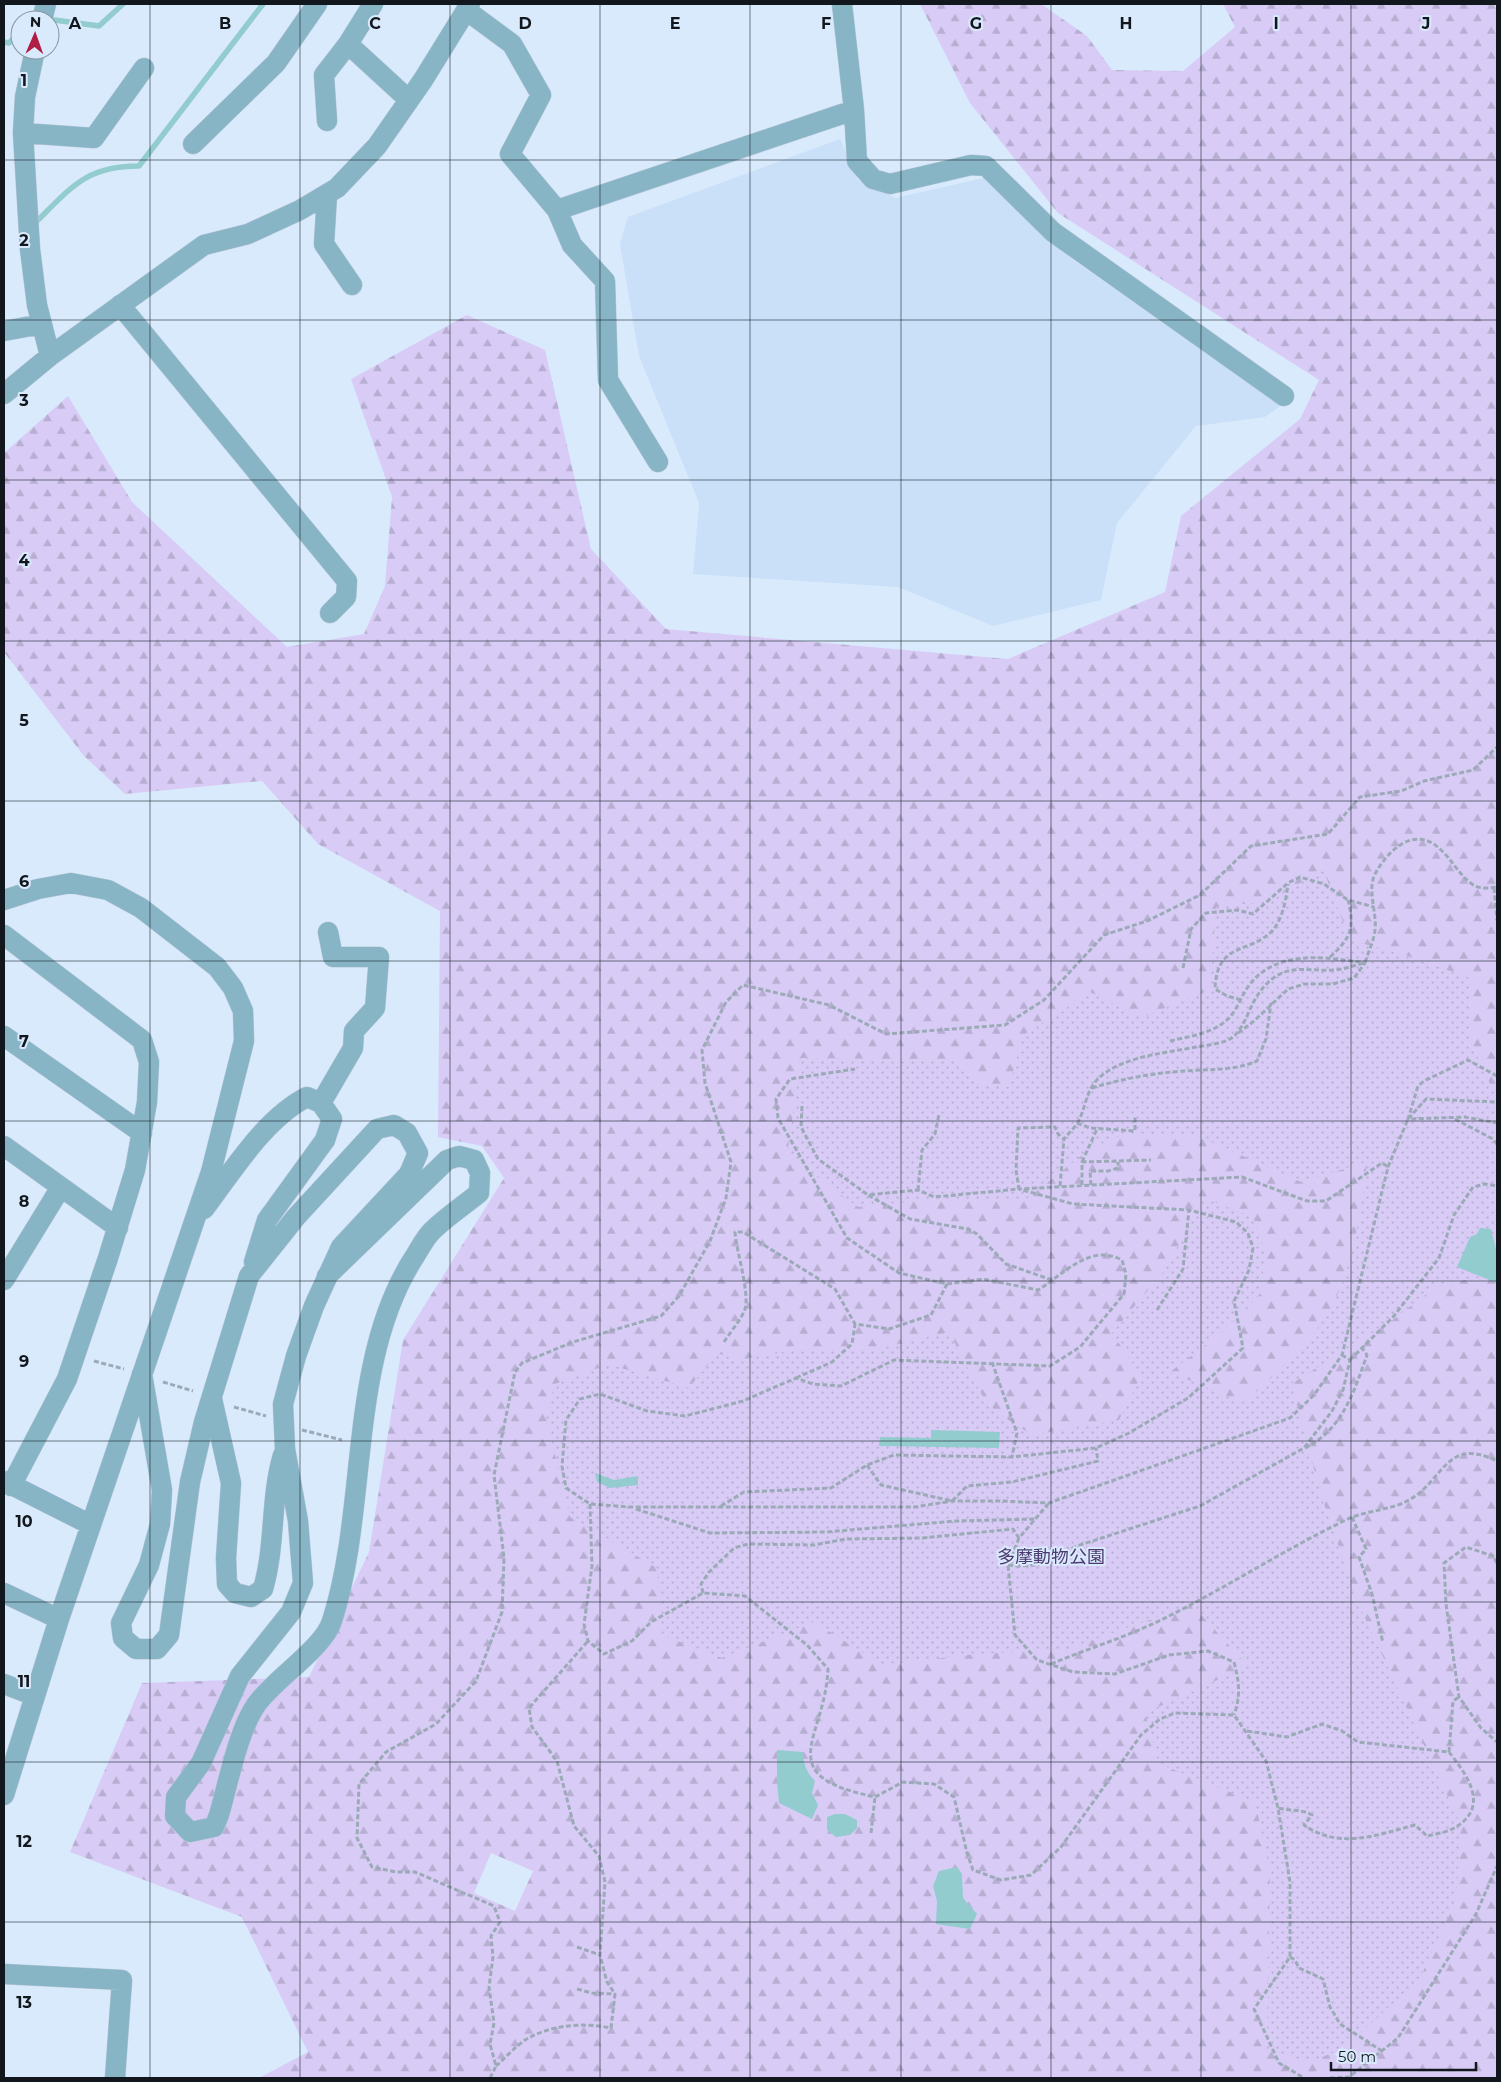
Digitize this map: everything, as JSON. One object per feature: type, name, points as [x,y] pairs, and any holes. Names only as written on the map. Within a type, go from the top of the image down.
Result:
[{"type":"street","points":[[193,144],[276,63],[317,4]]},
{"type":"street","points":[[327,121],[324,75],[348,44],[373,4]]},
{"type":"street","points":[[842,4],[854,110],[857,161],[873,179],[890,184],[971,165],[986,166],[1053,232],[1284,396]]},
{"type":"street","points":[[4,394],[50,356],[204,245],[248,234],[300,210],[337,188],[377,146],[409,100],[468,7],[512,44],[541,96],[510,154],[557,210],[572,245],[604,281],[608,380],[658,462]]},
{"type":"street","points":[[348,44],[409,100]]},
{"type":"street","points":[[33,60],[25,97],[22,133],[30,249],[37,305],[50,356]]},
{"type":"street","points":[[22,133],[94,138],[144,68]]},
{"type":"street","points":[[557,210],[854,110]]},
{"type":"street","points":[[327,195],[324,244],[352,285]]},
{"type":"street","points":[[120,305],[347,581],[346,597],[330,613]]},
{"type":"street","points":[[4,331],[42,324]]},
{"type":"street","points":[[4,900],[38,889],[71,883],[108,890],[141,908],[217,967],[233,988],[243,1010],[244,1041],[211,1172],[59,1619],[4,1794]]},
{"type":"street","points":[[321,1103],[353,1048],[354,1031],[375,1008],[379,957],[333,957],[328,932]]},
{"type":"street","points":[[4,935],[142,1040],[149,1062],[147,1102],[135,1170],[118,1228],[75,1356],[67,1379],[7,1484],[91,1525]]},
{"type":"street","points":[[4,1036],[142,1133]]},
{"type":"street","points":[[142,1374],[162,1490],[160,1524],[149,1565],[120,1623],[123,1638],[136,1649],[157,1649],[169,1635],[190,1482],[206,1395],[250,1276],[268,1220],[325,1140],[332,1119],[321,1103],[307,1097],[292,1105],[255,1142],[194,1222]]},
{"type":"street","points":[[250,1276],[296,1217],[377,1129],[394,1125],[407,1133],[418,1153],[409,1174],[341,1247],[328,1276],[296,1356],[284,1404],[284,1449],[298,1521],[303,1583],[291,1612],[240,1676],[201,1763],[176,1797],[176,1816],[190,1832],[214,1826],[219,1815],[241,1739],[256,1705],[312,1649],[331,1624],[340,1589],[367,1400],[379,1338],[392,1300],[404,1273],[431,1232],[479,1193],[480,1173],[474,1160],[459,1156],[447,1160],[328,1276]]},
{"type":"street","points":[[4,1146],[118,1228]]},
{"type":"street","points":[[4,1280],[61,1187]]},
{"type":"street","points":[[206,1395],[231,1483],[226,1558],[227,1584],[235,1593],[251,1597],[263,1588],[270,1563],[277,1476],[284,1449]]},
{"type":"street","points":[[4,1593],[59,1619]]},
{"type":"street","points":[[4,1684],[35,1696]]},
{"type":"street","points":[[4,1974],[122,1980],[115,2078]]},
{"type":"path","points":[[496,2066],[490,2044],[494,2023],[488,1987],[493,1957],[491,1936],[500,1922],[494,1906],[414,1872],[396,1872],[372,1867],[357,1838],[359,1784],[386,1752],[436,1724],[476,1681],[480,1672],[502,1612],[504,1558],[494,1475],[515,1372],[522,1363],[573,1342],[661,1316],[679,1296],[710,1241],[726,1198],[731,1162],[706,1083],[702,1050],[726,1002],[743,985],[829,1004],[886,1034],[1005,1025],[1044,1000],[1104,935],[1147,921],[1200,895],[1251,846],[1328,834],[1360,797],[1401,791],[1424,781],[1473,770],[1497,747]]},
{"type":"path","points":[[1060,1186],[1064,1139],[1078,1123],[1091,1088],[1099,1078],[1115,1066],[1166,1052],[1213,1044],[1233,1037],[1254,1021],[1271,1002],[1288,988],[1305,984],[1333,984],[1354,978],[1365,963],[1375,931],[1372,894],[1374,877],[1390,850],[1406,841],[1428,841],[1440,849],[1460,873],[1476,886],[1496,888],[1497,920]]},
{"type":"path","points":[[1183,968],[1191,929],[1206,913],[1238,910],[1253,914],[1288,883],[1300,877],[1324,884],[1348,900],[1374,907]]},
{"type":"path","points":[[1241,1000],[1227,996],[1215,989],[1216,976],[1221,962],[1243,945],[1261,940],[1274,929],[1286,901],[1288,883]]},
{"type":"path","points":[[1330,957],[1345,943],[1353,922],[1348,900]]},
{"type":"path","points":[[1170,1041],[1207,1033],[1230,1018],[1250,984],[1268,969],[1283,961],[1330,957],[1365,963]]},
{"type":"path","points":[[1233,1037],[1245,1019],[1252,1001],[1277,976],[1288,970],[1336,970],[1365,963]]},
{"type":"path","points":[[1091,1088],[1113,1081],[1182,1071],[1242,1068],[1257,1061],[1266,1039],[1271,1002]]},
{"type":"path","points":[[724,1342],[745,1308],[742,1262],[736,1249],[735,1232],[743,1232],[835,1289],[855,1324],[852,1344],[832,1362],[743,1402],[685,1416],[647,1411],[600,1394],[580,1399],[566,1420],[562,1466],[566,1488],[590,1504],[630,1507],[915,1507],[952,1502],[1000,1500],[1049,1503],[1290,1418],[1314,1395],[1342,1355],[1388,1166],[1408,1119],[1418,1086],[1462,1062],[1476,1063],[1497,1076]]},
{"type":"path","points":[[796,1378],[813,1384],[841,1386],[894,1360],[992,1362],[1050,1366],[1080,1347],[1124,1294],[1126,1274],[1122,1260],[1110,1254],[1097,1255],[1071,1265],[1053,1281],[1038,1290],[983,1279],[947,1284],[899,1273],[847,1238],[778,1118],[776,1099],[790,1079],[855,1069]]},
{"type":"path","points":[[1408,1119],[1426,1099],[1497,1102]]},
{"type":"path","points":[[802,1106],[801,1127],[818,1159],[868,1194],[910,1219],[968,1229],[976,1234],[1006,1264],[1053,1281]]},
{"type":"path","points":[[918,1190],[922,1150],[935,1134],[939,1114]]},
{"type":"path","points":[[1078,1123],[1097,1129],[1135,1131],[1135,1117]]},
{"type":"path","points":[[1408,1119],[1455,1119],[1465,1117],[1497,1123]]},
{"type":"path","points":[[1455,1119],[1493,1138],[1497,1144]]},
{"type":"path","points":[[1019,1188],[1016,1170],[1018,1128],[1055,1127],[1058,1134],[1064,1139]]},
{"type":"path","points":[[1082,1185],[1082,1162],[1097,1129]]},
{"type":"path","points":[[1082,1162],[1151,1160]]},
{"type":"path","points":[[1091,1185],[1090,1171],[1108,1171],[1118,1168],[1118,1162]]},
{"type":"path","points":[[868,1194],[918,1190],[934,1197],[1019,1188],[1242,1177],[1307,1201],[1326,1201],[1382,1163],[1388,1166]]},
{"type":"path","points":[[1304,1448],[1332,1411],[1343,1390],[1350,1360],[1393,1317],[1440,1258],[1454,1215],[1473,1187],[1485,1184],[1497,1186]]},
{"type":"path","points":[[720,1506],[744,1492],[831,1488],[867,1465],[894,1455],[1012,1457],[1096,1448],[1129,1433],[1188,1398],[1243,1348],[1234,1301],[1249,1270],[1253,1248],[1248,1233],[1236,1222],[1189,1210],[1073,1204],[1019,1188]]},
{"type":"path","points":[[1157,1310],[1183,1269],[1189,1210]]},
{"type":"path","points":[[855,1324],[889,1329],[931,1315],[947,1284]]},
{"type":"path","points":[[1008,1565],[1037,1564],[1077,1546],[1200,1506],[1321,1440],[1345,1410],[1367,1355],[1362,1348]]},
{"type":"path","points":[[1342,1355],[1350,1360]]},
{"type":"path","points":[[75,1356],[142,1374]]},
{"type":"path","points":[[992,1362],[1016,1433],[1012,1457]]},
{"type":"path","points":[[161,1381],[206,1395]]},
{"type":"path","points":[[232,1406],[269,1417]]},
{"type":"path","points":[[300,1430],[345,1440]]},
{"type":"path","points":[[952,1502],[967,1486],[1012,1482],[1098,1461],[1096,1448]]},
{"type":"path","points":[[1051,1664],[1166,1618],[1352,1517],[1405,1502],[1430,1484],[1446,1462],[1458,1454],[1473,1452],[1497,1461]]},
{"type":"path","points":[[867,1465],[881,1485],[952,1502]]},
{"type":"path","points":[[1049,1503],[1019,1538],[1008,1565],[1015,1635],[1037,1660],[1073,1672],[1115,1674],[1168,1655],[1208,1651],[1234,1662],[1239,1680],[1239,1702],[1234,1715]]},
{"type":"path","points":[[590,1504],[592,1566],[584,1624],[588,1641],[604,1654],[632,1641],[650,1622],[703,1593],[745,1596],[807,1645],[828,1669],[824,1698],[810,1752],[814,1770],[825,1782],[849,1792],[875,1797],[902,1782],[934,1784],[954,1797],[967,1854],[973,1870],[1001,1880],[1031,1875],[1061,1847],[1141,1735],[1160,1719],[1175,1713],[1234,1715],[1266,1761],[1278,1808],[1290,1882],[1290,1957],[1254,2009],[1279,2063],[1304,2078]]},
{"type":"path","points":[[630,1507],[710,1533],[826,1532],[956,1521],[1036,1519]]},
{"type":"path","points":[[1352,1517],[1366,1549],[1359,1557],[1372,1594],[1383,1643]]},
{"type":"path","points":[[703,1593],[701,1584],[709,1572],[734,1548],[748,1544],[814,1545],[846,1539],[924,1538],[1013,1529],[1019,1538]]},
{"type":"path","points":[[1497,1563],[1493,1556],[1466,1547],[1444,1563],[1446,1604],[1459,1698],[1481,1728],[1497,1742]]},
{"type":"path","points":[[490,2078],[496,2066],[525,2040],[553,2029],[590,2024],[611,2028],[615,1994],[607,1982],[600,1955],[605,1882],[599,1856],[574,1826],[557,1761],[532,1727],[529,1708],[588,1641]]},
{"type":"path","points":[[1278,1808],[1290,1811],[1305,1811],[1312,1815],[1304,1824],[1311,1830],[1344,1840],[1364,1838],[1415,1824],[1427,1836],[1455,1828],[1469,1817],[1474,1799],[1470,1783],[1449,1752],[1453,1702],[1459,1698]]},
{"type":"path","points":[[1246,1730],[1287,1737],[1322,1724],[1342,1731],[1358,1742],[1449,1752]]},
{"type":"path","points":[[871,1833],[875,1797]]},
{"type":"path","points":[[1330,2078],[1349,2077],[1398,2038],[1476,1914],[1497,1866]]},
{"type":"path","points":[[577,1947],[600,1955]]},
{"type":"path","points":[[1290,1957],[1295,1960],[1299,1968],[1323,1979],[1330,2007],[1340,2024],[1382,2051]]},
{"type":"path","points":[[576,1989],[592,1993],[615,1994]]},
{"type":"shaded area","points":[[840,139],[858,180],[895,198],[988,177],[1074,261],[1283,404],[1265,417],[1196,426],[1117,523],[1101,600],[993,626],[898,587],[693,574],[699,503],[639,356],[620,244],[628,217]]},
{"type":"shaded area","points":[[1480,1228],[1491,1229],[1497,1253],[1497,1283],[1457,1267],[1470,1237],[1477,1234]]},
{"type":"shaded area","points":[[931,1430],[1000,1432],[999,1448],[879,1446],[880,1437],[931,1438]]},
{"type":"shaded area","points":[[595,1473],[614,1480],[638,1476],[638,1485],[610,1488],[597,1482]]},
{"type":"shaded area","points":[[777,1750],[803,1752],[806,1768],[815,1781],[812,1793],[818,1805],[812,1819],[779,1803]]},
{"type":"shaded area","points":[[835,1814],[845,1814],[857,1820],[857,1828],[850,1835],[836,1837],[827,1830],[827,1817]]},
{"type":"shaded area","points":[[957,1867],[962,1874],[963,1898],[977,1914],[970,1929],[936,1924],[937,1901],[933,1886],[939,1871]]},
{"type":"green space","points":[[920,4],[1041,4],[1087,36],[1112,70],[1183,71],[1235,27],[1223,4],[1497,4],[1497,1090],[1490,1084],[1470,1040],[1470,978],[1405,955],[1350,940],[1323,869],[1270,901],[1216,907],[1210,989],[1141,1018],[1091,992],[1023,1035],[1009,1087],[980,1084],[955,1060],[801,1058],[787,1155],[858,1207],[929,1200],[1024,1201],[1091,1148],[1123,1135],[1193,1134],[1301,1182],[1367,1162],[1358,1225],[1347,1270],[1339,1291],[1330,1310],[1311,1337],[1244,1403],[1170,1372],[1219,1335],[1261,1293],[1265,1251],[1253,1217],[1204,1198],[1165,1270],[1112,1333],[1141,1376],[1119,1420],[1032,1435],[996,1412],[983,1397],[949,1332],[877,1349],[790,1351],[738,1360],[717,1353],[689,1388],[608,1364],[555,1384],[546,1417],[570,1517],[657,1568],[662,1635],[722,1658],[814,1622],[867,1655],[878,1665],[978,1654],[1068,1649],[1192,1605],[1248,1666],[1145,1713],[1159,1764],[1255,1802],[1270,1869],[1267,2049],[1308,2063],[1346,2047],[1420,1978],[1456,1900],[1461,1825],[1360,1607],[1322,1498],[1291,1384],[1390,1322],[1440,1284],[1497,1275],[1497,2078],[259,2078],[308,2052],[242,1917],[70,1852],[142,1683],[309,1677],[369,1552],[403,1340],[504,1178],[482,1146],[438,1137],[440,911],[318,844],[262,781],[125,794],[84,756],[4,652],[4,453],[68,396],[132,502],[287,647],[364,634],[385,586],[392,497],[351,379],[467,315],[545,350],[591,549],[666,629],[1008,659],[1165,592],[1181,516],[1300,419],[1319,380],[1058,213],[970,103]],"holes":[[[491,1853],[533,1871],[515,1911],[474,1893]]]},
{"type":"green space","name":"多摩動物公園","points":[[1497,771],[1497,1981],[1467,2050],[1196,2078],[573,1869],[508,1472],[720,1049],[1263,858]]},
{"type":"waterway","points":[[60,21],[99,26],[123,4]]},
{"type":"waterway","points":[[35,223],[80,181],[105,170],[139,166],[263,4]]},
{"type":"waterway","points":[[4,42],[10,42]]}]
